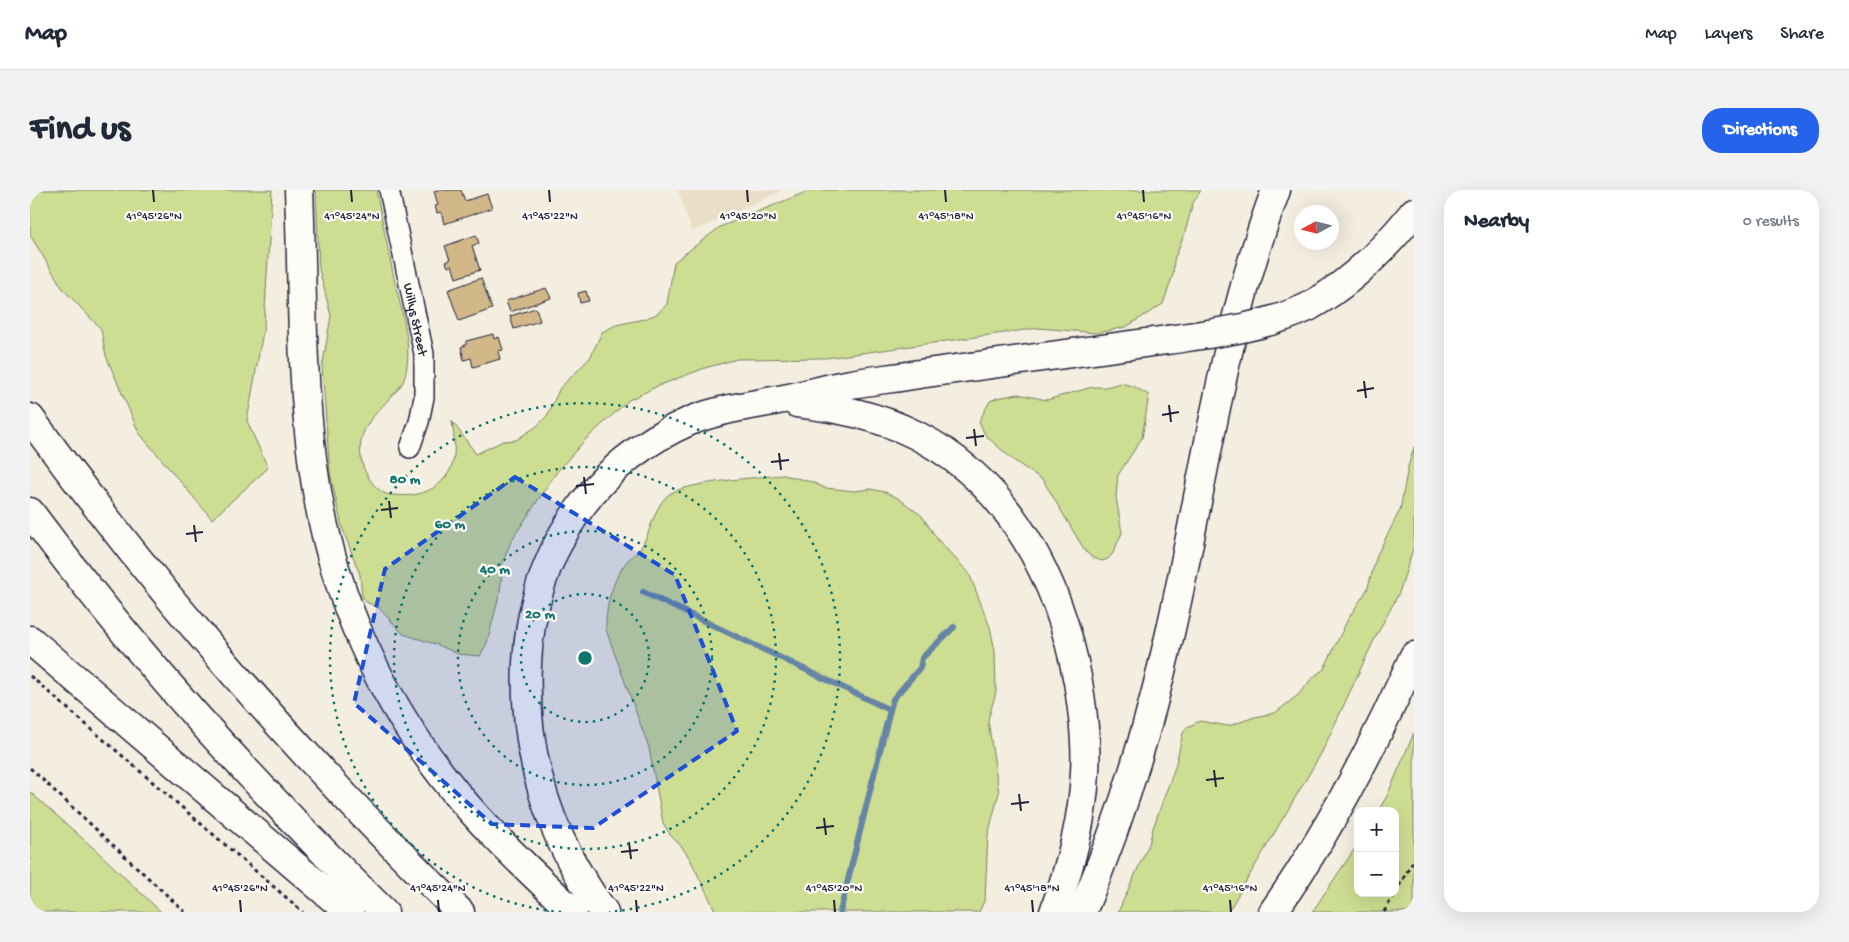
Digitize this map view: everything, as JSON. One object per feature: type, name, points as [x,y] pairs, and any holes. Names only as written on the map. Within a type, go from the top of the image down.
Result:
[{"type":"highway","points":[[299,190],[309,430],[318,497],[326,536],[345,601],[360,638],[385,689],[403,721],[424,751],[463,802],[496,838],[573,912]]},
{"type":"highway","points":[[1082,912],[1119,816],[1147,724],[1169,640],[1224,366],[1238,308],[1276,190]]},
{"type":"highway","points":[[604,912],[589,892],[564,846],[545,802],[536,768],[527,699],[530,626],[540,583],[552,555],[573,518],[603,481],[637,451],[654,439],[692,421],[739,406],[778,400],[851,384],[1245,328],[1286,317],[1325,297],[1355,275],[1382,250],[1414,212]]},
{"type":"highway","points":[[778,400],[837,408],[872,417],[900,427],[925,440],[962,465],[986,487],[1007,509],[1028,540],[1049,582],[1064,621],[1074,661],[1083,714],[1085,754],[1083,798],[1074,848],[1054,912]]},
{"type":"highway","points":[[30,418],[64,465],[147,571],[259,704],[354,806],[460,912]]},
{"type":"highway","points":[[30,512],[112,616],[191,709],[282,808],[384,912]]},
{"type":"highway","points":[[30,640],[349,912]]},
{"type":"highway","points":[[1273,912],[1317,844],[1348,790],[1414,656]]},
{"type":"street","name":"Willys Street","points":[[389,190],[424,354],[424,398],[419,422],[410,448]]},
{"type":"path","points":[[30,676],[303,912]]},
{"type":"path","points":[[30,768],[185,912]]},
{"type":"path","points":[[1399,886],[1414,860]]},
{"type":"path","points":[[1384,912],[1393,897]]},
{"type":"highlighted area","points":[[515,477],[675,575],[737,731],[593,828],[492,824],[354,703],[385,569]]},
{"type":"shaded area","points":[[678,190],[783,190],[692,232]]},
{"type":"green space","points":[[30,190],[272,190],[264,326],[247,421],[268,468],[212,519],[139,433],[106,356],[101,329],[63,289],[30,235]]},
{"type":"green space","points":[[316,190],[376,190],[406,330],[408,353],[404,380],[366,427],[360,452],[365,472],[377,488],[387,494],[403,496],[427,491],[446,477],[454,459],[452,421],[476,454],[503,441],[516,440],[537,426],[547,416],[560,388],[590,358],[602,332],[616,325],[657,314],[667,304],[674,262],[720,227],[811,190],[1201,190],[1193,203],[1185,232],[1174,260],[1173,275],[1163,304],[1126,327],[1097,333],[1039,328],[826,358],[737,359],[705,368],[658,386],[629,400],[585,440],[556,473],[511,541],[503,562],[500,592],[487,643],[480,656],[458,654],[438,645],[403,634],[379,608],[366,602],[362,596],[360,575],[342,527],[330,473],[322,368],[331,316],[319,269]]},
{"type":"green space","points":[[1121,383],[1135,387],[1149,395],[1142,438],[1118,475],[1116,497],[1122,533],[1113,553],[1108,559],[1102,561],[1093,558],[1085,551],[1043,480],[1013,460],[985,435],[979,421],[990,401],[997,398],[1018,394],[1047,400],[1092,387],[1106,387]]},
{"type":"green space","points":[[1414,447],[1414,546],[1399,593],[1374,640],[1322,752],[1228,912],[1118,912],[1149,844],[1175,767],[1183,733],[1187,727],[1200,721],[1228,726],[1275,713],[1298,695],[1312,678],[1324,669],[1348,619],[1367,590],[1377,555],[1400,510],[1408,467]]},
{"type":"green space","points":[[784,475],[812,482],[825,488],[855,491],[870,489],[885,492],[898,498],[922,516],[938,540],[969,573],[990,627],[995,651],[996,692],[988,720],[999,793],[988,835],[985,899],[979,912],[716,912],[690,859],[663,823],[649,748],[606,630],[607,612],[614,583],[623,566],[644,543],[655,514],[668,495],[677,490],[706,483]]},
{"type":"green space","points":[[1414,733],[1414,912],[1312,912],[1354,850],[1354,897],[1399,897],[1399,807],[1380,807]]},
{"type":"green space","points":[[30,792],[99,853],[161,912],[30,912]]},
{"type":"building","points":[[461,190],[465,201],[487,194],[492,208],[444,224],[441,212],[437,213],[435,206],[438,205],[434,191]]},
{"type":"building","points":[[476,235],[479,243],[472,246],[480,270],[456,278],[452,265],[448,267],[446,262],[450,260],[445,246]]},
{"type":"building","points":[[481,278],[492,309],[459,321],[448,290]]},
{"type":"building","points":[[546,288],[551,298],[510,312],[506,301]]},
{"type":"building","points":[[586,291],[589,301],[580,303],[578,293]]},
{"type":"building","points":[[536,308],[540,321],[514,329],[510,316]]},
{"type":"building","points":[[493,334],[494,339],[499,337],[503,350],[498,351],[500,359],[473,367],[471,358],[464,360],[461,347],[466,345],[466,341]]},
{"type":"waterway","points":[[643,592],[890,710],[840,912]]},
{"type":"waterway","points":[[890,710],[893,699],[920,668],[922,658],[954,627]]}]
